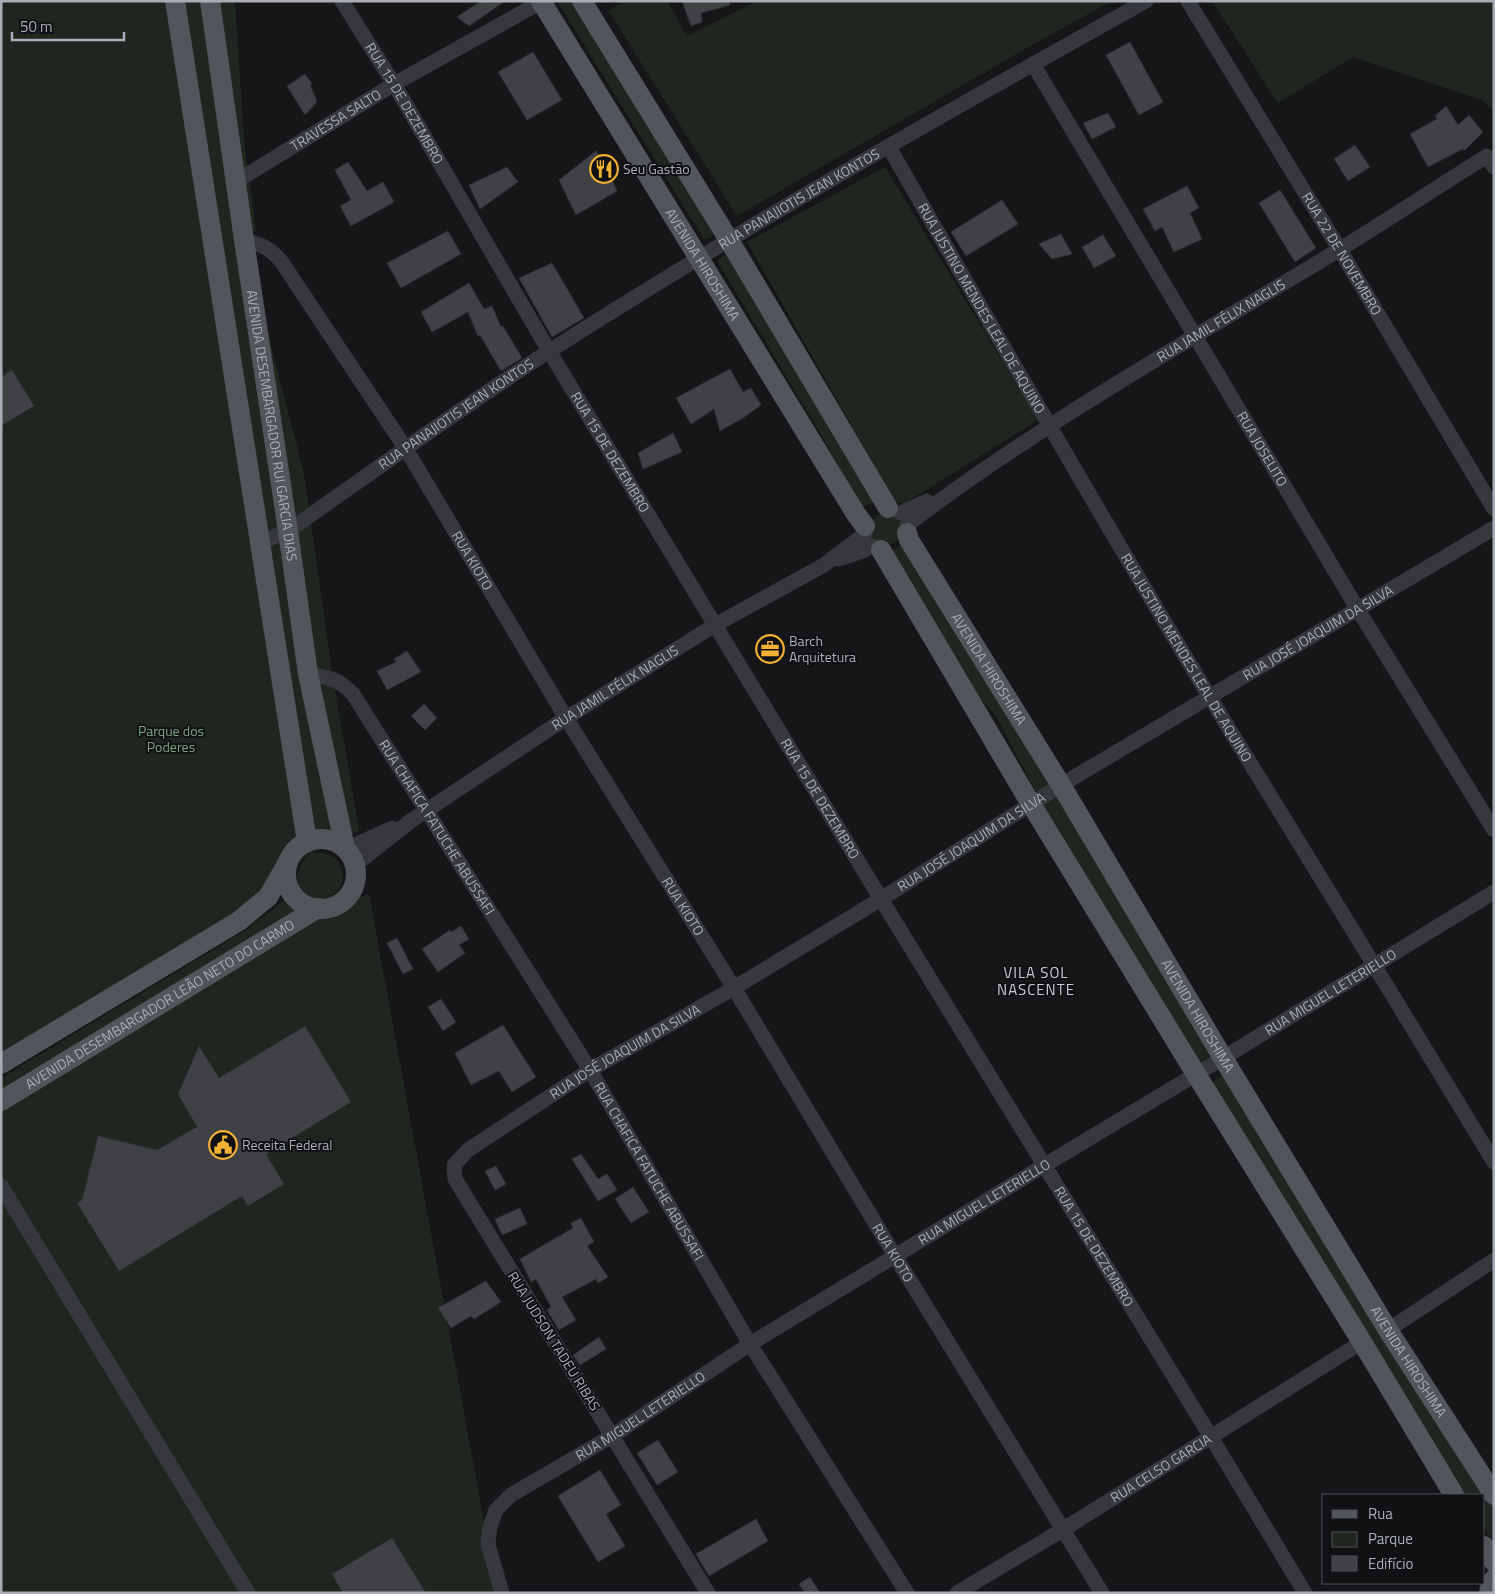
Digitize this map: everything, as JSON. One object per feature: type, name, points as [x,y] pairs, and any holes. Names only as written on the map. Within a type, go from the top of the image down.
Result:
[{"type":"main road","points":[[175,1],[307,842]]},
{"type":"main road","name":"AVENIDA DESEMBARGADOR RUI GARCIA DIAS","points":[[210,1],[308,674],[349,854]]},
{"type":"main road","name":"AVENIDA HIROSHIMA","points":[[582,1],[900,519],[909,540],[1061,785],[1223,1058],[1388,1330],[1494,1495]]},
{"type":"main road","name":"AVENIDA HIROSHIMA","points":[[541,2],[856,514],[1031,804],[1453,1494]]},
{"type":"main road","points":[[875,510],[900,519],[904,539],[894,548],[888,550],[871,539],[866,520],[875,510]]},
{"type":"main road","points":[[1,1064],[239,921],[268,897],[278,883],[287,864],[294,850],[307,842],[320,839],[333,841],[349,854],[356,878],[351,890],[343,901],[332,907],[318,908],[306,906],[296,899],[289,888],[286,876],[287,864]]},
{"type":"main road","name":"AVENIDA DESEMBARGADOR LEÃO NETO DO CARMO","points":[[1,1101],[318,908]]},
{"type":"main road","points":[[1485,1548],[1494,1562]]},
{"type":"main road","points":[[1489,1593],[1494,1579]]},
{"type":"street","name":"RUA 15 DE DEZEMBRO","points":[[342,1],[394,84],[549,351],[880,899],[1045,1164],[1305,1593]]},
{"type":"street","name":"RUA PANAJIOTIS JEAN KONTOS","points":[[260,543],[288,531],[549,351],[697,258],[1146,1]]},
{"type":"street","name":"RUA 22 DE NOVEMBRO","points":[[1188,1],[1340,250],[1494,509]]},
{"type":"street","name":"TRAVESSA SALTO","points":[[237,182],[394,84],[541,2]]},
{"type":"street","name":"RUA JOSELITO","points":[[1033,64],[1357,608],[1494,830]]},
{"type":"street","name":"RUA JUSTINO MENDES LEAL DE AQUINO","points":[[889,147],[1048,425],[1210,696],[1494,1162]]},
{"type":"street","name":"RUA JAMIL FÉLIX NAGLIS","points":[[900,519],[956,488],[1048,425],[1490,161]]},
{"type":"street","name":"RUA KIOTO","points":[[244,240],[272,250],[281,261],[406,449],[566,718],[734,988],[895,1256],[1102,1593]]},
{"type":"street","name":"RUA JOSÉ JOAQUIM DA SILVA","points":[[454,1165],[468,1150],[590,1070],[734,988],[1061,785],[1494,528]]},
{"type":"street","name":"RUA JAMIL FÉLIX NAGLIS","points":[[349,854],[412,820],[566,718],[715,625],[871,539]]},
{"type":"street","name":"RUA CHAFICA FATUCHE ABUSSAFI","points":[[308,674],[328,677],[341,682],[353,694],[590,1070],[750,1344],[907,1593]]},
{"type":"street","name":"RUA MIGUEL LETERIELLO","points":[[502,1593],[488,1544],[490,1527],[496,1510],[511,1495],[612,1436],[750,1344],[1494,892]]},
{"type":"street","name":"RUA JUDSON TADEU RIBAS","points":[[454,1165],[455,1179],[708,1593]]},
{"type":"street","points":[[1,1186],[248,1593]]},
{"type":"street","points":[[1388,1330],[1494,1260]]},
{"type":"street","name":"RUA CELSO GARCIA","points":[[957,1593],[1064,1529],[1362,1342]]},
{"type":"green space","name":"Parque dos Poderes","points":[[1,1],[235,1],[244,140],[256,230],[244,240],[304,474],[333,679],[359,831],[287,864],[268,897],[1,1064]]},
{"type":"green space","points":[[557,1],[574,1],[715,233],[710,238],[704,239]]},
{"type":"green space","points":[[627,1],[667,1],[687,36],[757,1],[1112,1],[1025,49],[737,216],[608,10]]},
{"type":"green space","points":[[1212,1],[1494,1],[1494,111],[1482,100],[1353,57],[1278,103]]},
{"type":"green space","points":[[885,167],[1038,420],[907,502],[900,503],[894,500],[747,242]]},
{"type":"green space","points":[[727,253],[879,499],[862,508],[819,431],[717,261]]},
{"type":"green space","points":[[886,513],[897,518],[902,529],[897,540],[886,545],[875,540],[870,529],[875,518]]},
{"type":"green space","points":[[907,541],[1213,1054],[1200,1062],[1038,796],[996,716],[972,689],[889,553]]},
{"type":"green space","points":[[311,853],[327,854],[333,857],[341,867],[343,874],[341,886],[332,896],[320,900],[1,1098],[1,1078],[246,930],[299,889],[299,869],[303,861]]},
{"type":"green space","points":[[369,894],[488,1544],[495,1593],[1,1593],[1,1101],[318,908]]},
{"type":"green space","points":[[1226,1073],[1494,1507],[1494,1545],[1485,1530],[1485,1494],[1463,1494],[1211,1083]]},
{"type":"building","points":[[481,1],[505,1],[469,26],[457,17]]},
{"type":"building","points":[[682,1],[730,1],[730,5],[701,13],[702,22],[691,26]]},
{"type":"building","points":[[1130,42],[1163,102],[1139,115],[1106,55]]},
{"type":"building","points":[[533,52],[562,100],[527,120],[498,72]]},
{"type":"building","points":[[305,74],[312,84],[310,85],[317,102],[305,115],[287,86]]},
{"type":"building","points":[[1446,106],[1458,125],[1469,115],[1483,132],[1464,151],[1463,149],[1428,167],[1410,134],[1437,119],[1435,116]]},
{"type":"building","points":[[1108,113],[1116,127],[1092,139],[1083,123]]},
{"type":"building","points":[[1355,145],[1370,167],[1348,181],[1334,159]]},
{"type":"building","points":[[596,151],[603,160],[617,191],[576,215],[559,180]]},
{"type":"building","points":[[348,162],[367,191],[383,182],[394,202],[351,226],[340,206],[351,200],[335,170]]},
{"type":"building","points":[[507,167],[518,182],[480,209],[469,185]]},
{"type":"building","points":[[1187,186],[1199,208],[1190,213],[1202,239],[1174,252],[1162,227],[1155,231],[1143,209]]},
{"type":"building","points":[[1280,190],[1316,248],[1295,262],[1259,203]]},
{"type":"building","points":[[1002,200],[1018,224],[966,256],[951,232]]},
{"type":"building","points":[[448,231],[461,254],[401,288],[387,263]]},
{"type":"building","points":[[1061,234],[1072,254],[1052,259],[1039,244]]},
{"type":"building","points":[[1103,235],[1116,256],[1094,268],[1082,247]]},
{"type":"building","points":[[552,263],[584,318],[552,337],[519,278]]},
{"type":"building","points":[[469,283],[484,309],[492,306],[501,327],[503,326],[522,358],[501,371],[480,335],[478,336],[468,312],[432,332],[421,312]]},
{"type":"building","points":[[730,369],[743,392],[751,388],[761,405],[720,431],[714,409],[691,424],[676,398]]},
{"type":"building","points":[[12,370],[34,406],[1,426],[1,377]]},
{"type":"building","points":[[673,433],[682,452],[643,469],[638,453]]},
{"type":"building","points":[[407,651],[421,672],[387,690],[377,671],[396,662],[394,659]]},
{"type":"building","points":[[424,704],[437,718],[425,730],[411,716]]},
{"type":"building","points":[[461,926],[469,939],[459,945],[465,953],[438,972],[422,949],[450,930],[451,932]]},
{"type":"building","points":[[397,938],[413,969],[403,974],[387,943]]},
{"type":"building","points":[[441,999],[456,1022],[443,1031],[428,1007]]},
{"type":"building","points":[[503,1025],[536,1077],[512,1092],[499,1071],[471,1085],[455,1053]]},
{"type":"building","name":"Receita Federal","points":[[305,1026],[351,1102],[266,1154],[284,1184],[248,1206],[242,1196],[119,1271],[77,1203],[82,1200],[98,1136],[157,1150],[197,1127],[178,1094],[199,1046],[219,1078]]},
{"type":"building","points":[[581,1154],[598,1179],[607,1174],[617,1190],[598,1201],[572,1159]]},
{"type":"building","points":[[496,1166],[506,1184],[495,1190],[485,1171]]},
{"type":"building","points":[[633,1187],[649,1212],[631,1223],[615,1199]]},
{"type":"building","points":[[520,1208],[527,1224],[502,1235],[495,1219]]},
{"type":"building","points":[[581,1218],[594,1242],[587,1246],[608,1277],[598,1283],[596,1279],[562,1297],[576,1320],[559,1330],[547,1310],[551,1307],[536,1279],[531,1282],[520,1259],[573,1228],[571,1223]]},
{"type":"building","points":[[486,1281],[501,1302],[474,1319],[471,1316],[451,1328],[438,1308]]},
{"type":"building","points":[[599,1337],[606,1349],[580,1365],[573,1355]]},
{"type":"building","points":[[658,1440],[678,1472],[657,1485],[637,1453]]},
{"type":"building","points":[[600,1470],[621,1505],[606,1514],[625,1546],[598,1562],[558,1496]]},
{"type":"building","points":[[756,1519],[768,1541],[709,1576],[696,1554]]},
{"type":"building","points":[[392,1538],[426,1593],[343,1593],[332,1574]]},
{"type":"building","points":[[810,1577],[820,1593],[805,1593],[799,1584]]},
{"type":"place","name":"Seu Gastão","points":[[604,169]]},
{"type":"place","name":"Barch Arquitetura","points":[[770,649]]},
{"type":"place","name":"Receita Federal","points":[[223,1145]]},
{"type":"district","name":"VILA SOL NASCENTE","points":[[1036,982]]}]
